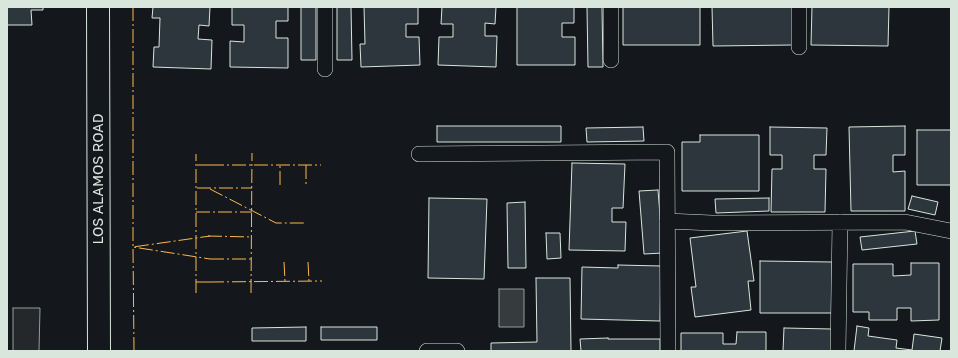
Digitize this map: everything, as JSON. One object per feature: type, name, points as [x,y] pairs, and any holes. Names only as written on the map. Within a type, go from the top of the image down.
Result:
[{"type":"main road","name":"LOS ALAMOS ROAD","points":[[98,7],[99,351]]},
{"type":"street","points":[[325,7],[325,69]]},
{"type":"street","points":[[611,7],[611,60]]},
{"type":"street","points":[[799,7],[799,48]]},
{"type":"street","points":[[419,154],[667,152],[668,351]]},
{"type":"street","points":[[667,221],[712,224],[905,222],[951,231]]},
{"type":"street","points":[[838,351],[840,222]]},
{"type":"street","points":[[427,351],[457,351]]},
{"type":"shaded area","points":[[499,289],[524,289],[524,327],[499,327]]},
{"type":"shaded area","points":[[13,308],[40,308],[39,351],[13,351]]},
{"type":"building","points":[[7,7],[43,7],[43,10],[31,10],[32,25],[7,25]]},
{"type":"building","points":[[153,7],[210,7],[209,26],[199,25],[198,39],[212,40],[211,69],[153,67],[154,47],[159,47],[160,18],[152,18]]},
{"type":"building","points":[[232,7],[288,7],[288,21],[276,21],[276,38],[288,38],[288,68],[230,67],[230,41],[244,42],[244,25],[232,25]]},
{"type":"building","points":[[301,7],[316,7],[316,60],[301,60]]},
{"type":"building","points":[[337,7],[351,7],[352,60],[337,60]]},
{"type":"building","points":[[364,7],[418,7],[418,24],[406,24],[406,37],[419,37],[420,65],[361,67],[360,44],[365,44]]},
{"type":"building","points":[[442,7],[496,7],[495,24],[485,23],[485,36],[497,36],[496,67],[438,65],[439,37],[453,37],[453,24],[441,24]]},
{"type":"building","points":[[517,7],[574,7],[574,23],[562,23],[562,37],[575,37],[575,65],[517,65]]},
{"type":"building","points":[[587,7],[602,7],[603,67],[588,67]]},
{"type":"building","points":[[623,7],[700,7],[700,45],[623,45]]},
{"type":"building","points":[[712,7],[792,7],[792,45],[713,46]]},
{"type":"building","points":[[812,7],[889,7],[888,46],[811,45]]},
{"type":"building","points":[[437,126],[561,126],[561,142],[437,142]]},
{"type":"building","points":[[905,126],[905,155],[893,155],[893,172],[905,171],[905,211],[851,211],[849,127]]},
{"type":"building","points":[[643,127],[644,141],[587,142],[586,128]]},
{"type":"building","points":[[770,127],[827,128],[826,155],[814,155],[814,169],[826,169],[825,212],[771,212],[772,169],[782,169],[782,155],[770,155]]},
{"type":"building","points":[[917,130],[951,130],[951,185],[917,185]]},
{"type":"building","points":[[700,135],[759,135],[759,191],[682,191],[682,142],[700,142]]},
{"type":"building","points":[[572,163],[625,164],[623,208],[612,208],[612,222],[626,222],[625,251],[569,250]]},
{"type":"building","points":[[658,190],[663,253],[644,254],[639,191]]},
{"type":"building","points":[[912,196],[938,202],[935,215],[908,209]]},
{"type":"building","points":[[429,198],[487,199],[484,279],[428,278]]},
{"type":"building","points":[[769,198],[769,211],[716,213],[715,199]]},
{"type":"building","points":[[525,202],[526,268],[508,268],[507,203]]},
{"type":"building","points":[[747,231],[754,281],[748,281],[751,310],[695,317],[691,287],[696,287],[690,238]]},
{"type":"building","points":[[915,231],[917,244],[862,250],[860,237]]},
{"type":"building","points":[[546,233],[560,233],[561,258],[547,259]]},
{"type":"building","points":[[760,261],[832,262],[832,313],[760,313]]},
{"type":"building","points":[[911,263],[939,263],[939,320],[911,321],[911,308],[897,308],[897,320],[869,320],[869,312],[853,312],[853,264],[893,264],[893,276],[911,275]]},
{"type":"building","points":[[618,265],[661,266],[660,321],[581,319],[582,267],[618,268]]},
{"type":"building","points":[[536,278],[570,278],[571,351],[491,351],[491,343],[537,342]]},
{"type":"building","points":[[857,326],[869,328],[868,336],[897,340],[896,348],[912,350],[914,334],[942,338],[940,351],[854,351]]},
{"type":"building","points":[[306,327],[306,341],[252,341],[252,328]]},
{"type":"building","points":[[321,327],[377,327],[377,340],[321,340]]},
{"type":"building","points":[[784,328],[832,329],[831,351],[783,351]]},
{"type":"building","points":[[737,332],[766,332],[766,351],[681,351],[681,333],[723,333],[723,344],[736,344]]},
{"type":"building","points":[[580,339],[660,339],[660,351],[581,351]]},
{"type":"power","points":[[133,7],[133,247],[210,236]]},
{"type":"power","points":[[251,293],[252,153]]},
{"type":"power","points":[[196,154],[196,293]]},
{"type":"power","points":[[197,165],[210,165]]},
{"type":"power","points":[[210,165],[321,165]]},
{"type":"power","points":[[280,165],[280,185]]},
{"type":"power","points":[[306,165],[306,185]]},
{"type":"power","points":[[197,188],[252,188]]},
{"type":"power","points":[[210,189],[276,223],[305,223]]},
{"type":"power","points":[[196,212],[252,212]]},
{"type":"power","points":[[208,236],[252,237]]},
{"type":"power","points":[[134,351],[133,247],[210,259]]},
{"type":"power","points":[[210,259],[252,259]]},
{"type":"power","points":[[284,262],[285,281]]},
{"type":"power","points":[[308,262],[309,281]]},
{"type":"power","points":[[210,282],[322,281]]},
{"type":"power","points":[[196,282],[211,282]]}]
